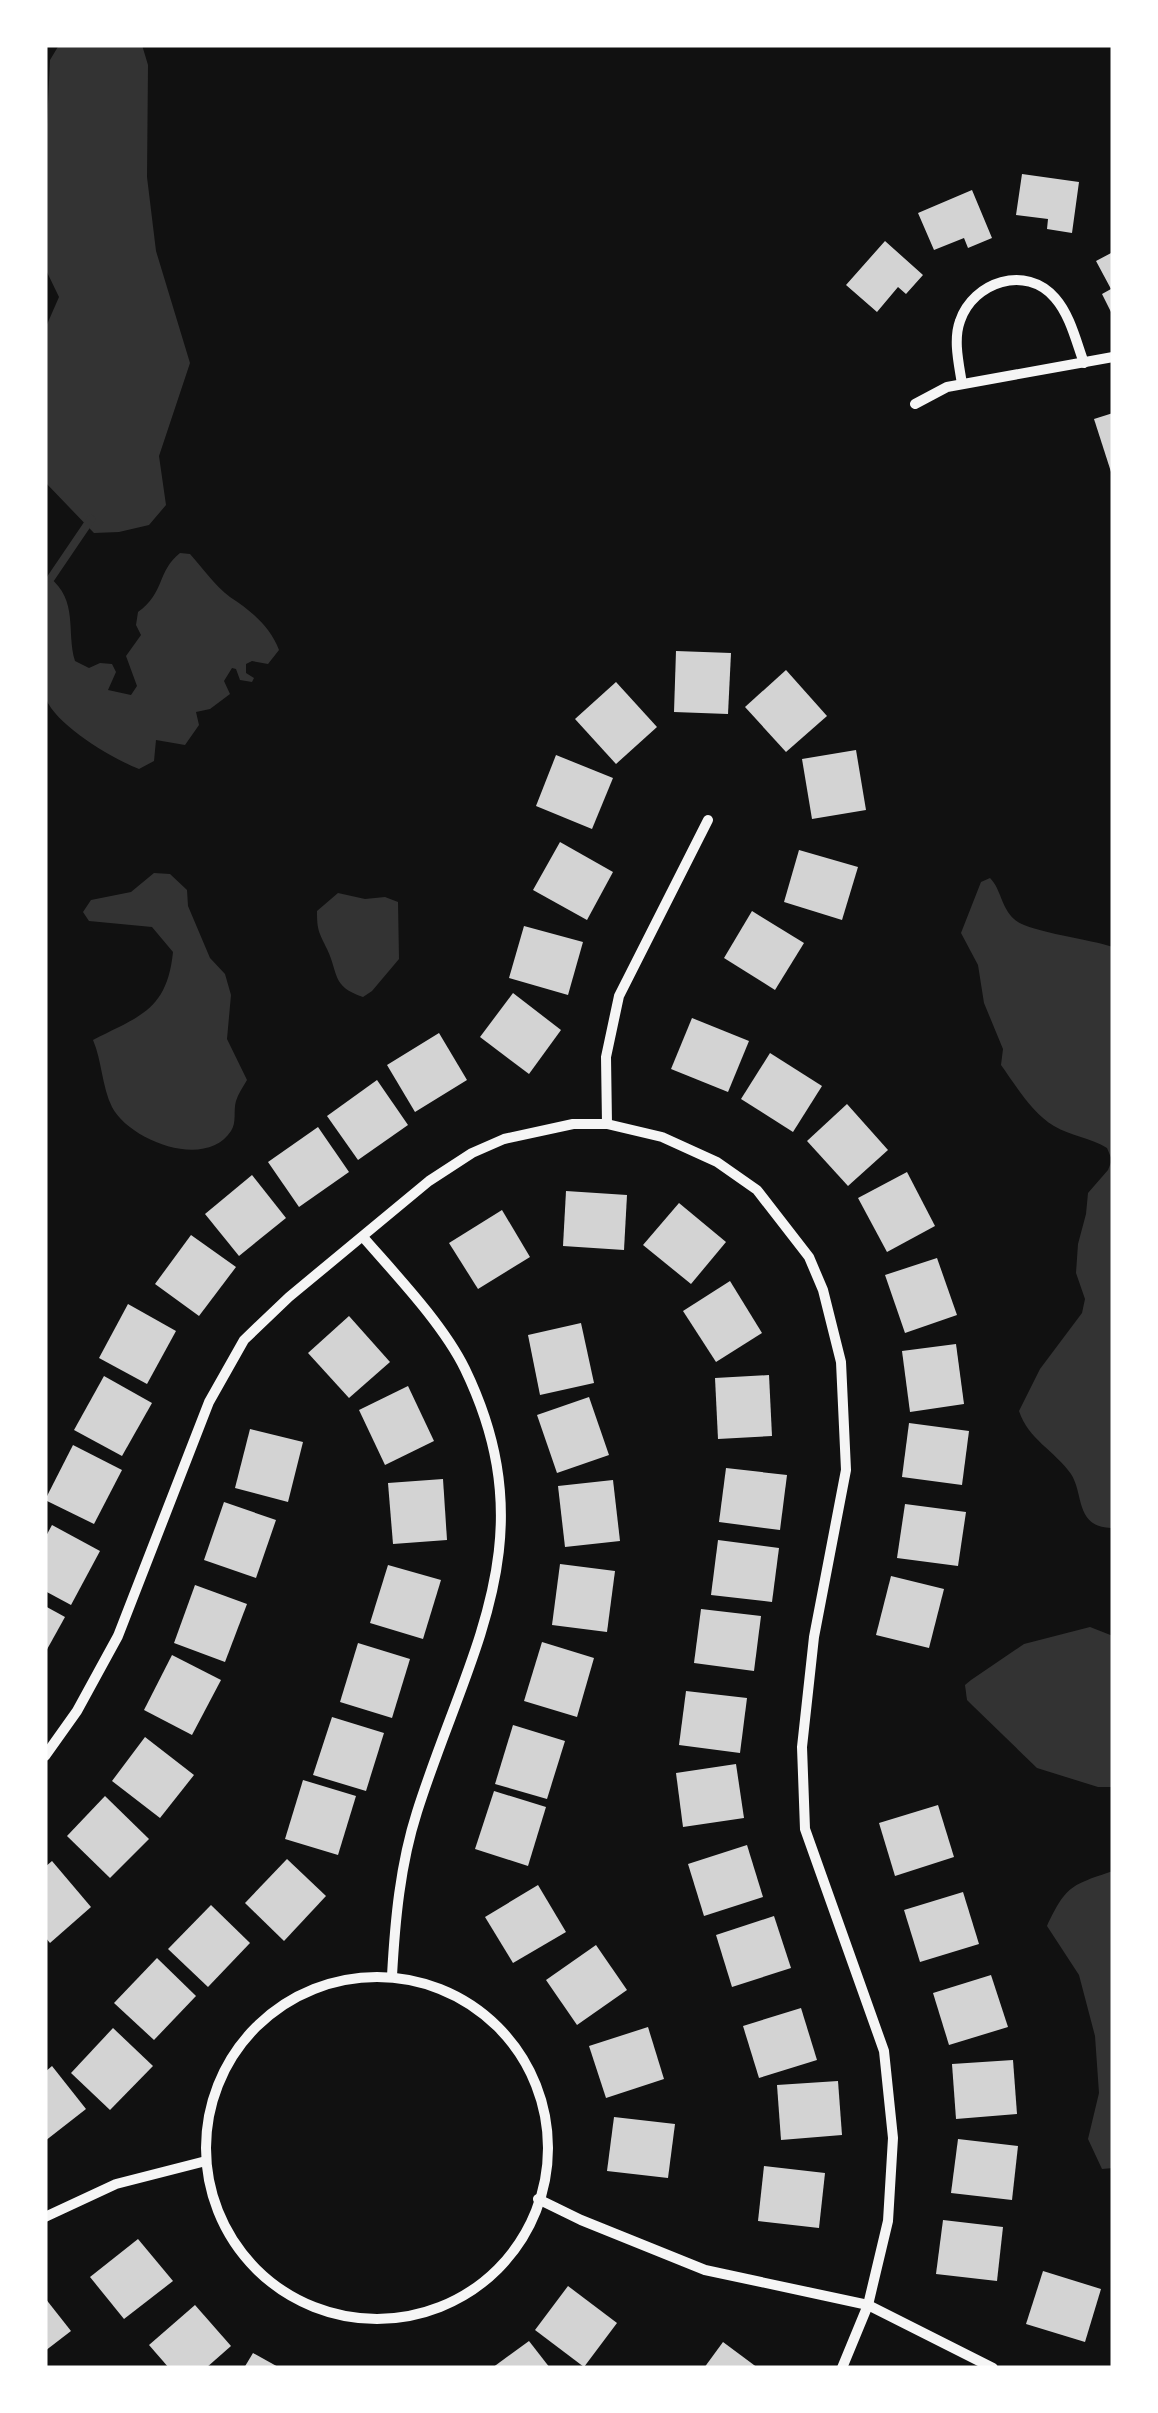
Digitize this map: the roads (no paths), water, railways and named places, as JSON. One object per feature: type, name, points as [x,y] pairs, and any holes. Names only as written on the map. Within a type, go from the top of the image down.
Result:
[{"type":"street","points":[[962,384],[957,348],[958,326],[965,309],[978,295],[1008,280],[1038,284],[1053,295],[1064,310],[1084,362]]},
{"type":"street","points":[[915,404],[947,387],[1113,357]]},
{"type":"street","points":[[607,1124],[606,1057],[620,996],[708,820]]},
{"type":"street","points":[[45,1756],[77,1710],[118,1636],[209,1402],[244,1340],[289,1297],[430,1181],[472,1153],[504,1139],[573,1124],[607,1124],[662,1137],[718,1162],[757,1190],[808,1257],[823,1290],[842,1362],[846,1470],[814,1638],[802,1746],[805,1828],[884,2052],[893,2138],[888,2221],[868,2305],[842,2368]]},
{"type":"street","points":[[363,1237],[416,1298],[464,1367],[495,1446],[502,1528],[491,1604],[416,1814],[396,1909],[392,1976]]},
{"type":"street","points":[[392,1976],[423,1981],[451,1992],[476,2006],[512,2042],[542,2093],[548,2126],[548,2163],[527,2228],[502,2266],[471,2292],[444,2307],[385,2320],[351,2316],[317,2305],[272,2282],[238,2248],[207,2191],[202,2136],[206,2113],[242,2047],[263,2023],[303,1997],[338,1981],[392,1976]]},
{"type":"street","points":[[45,2217],[116,2184],[202,2162]]},
{"type":"street","points":[[538,2199],[705,2270],[868,2305],[992,2368]]},
{"type":"waterway","points":[[51,578],[91,519]]}]
